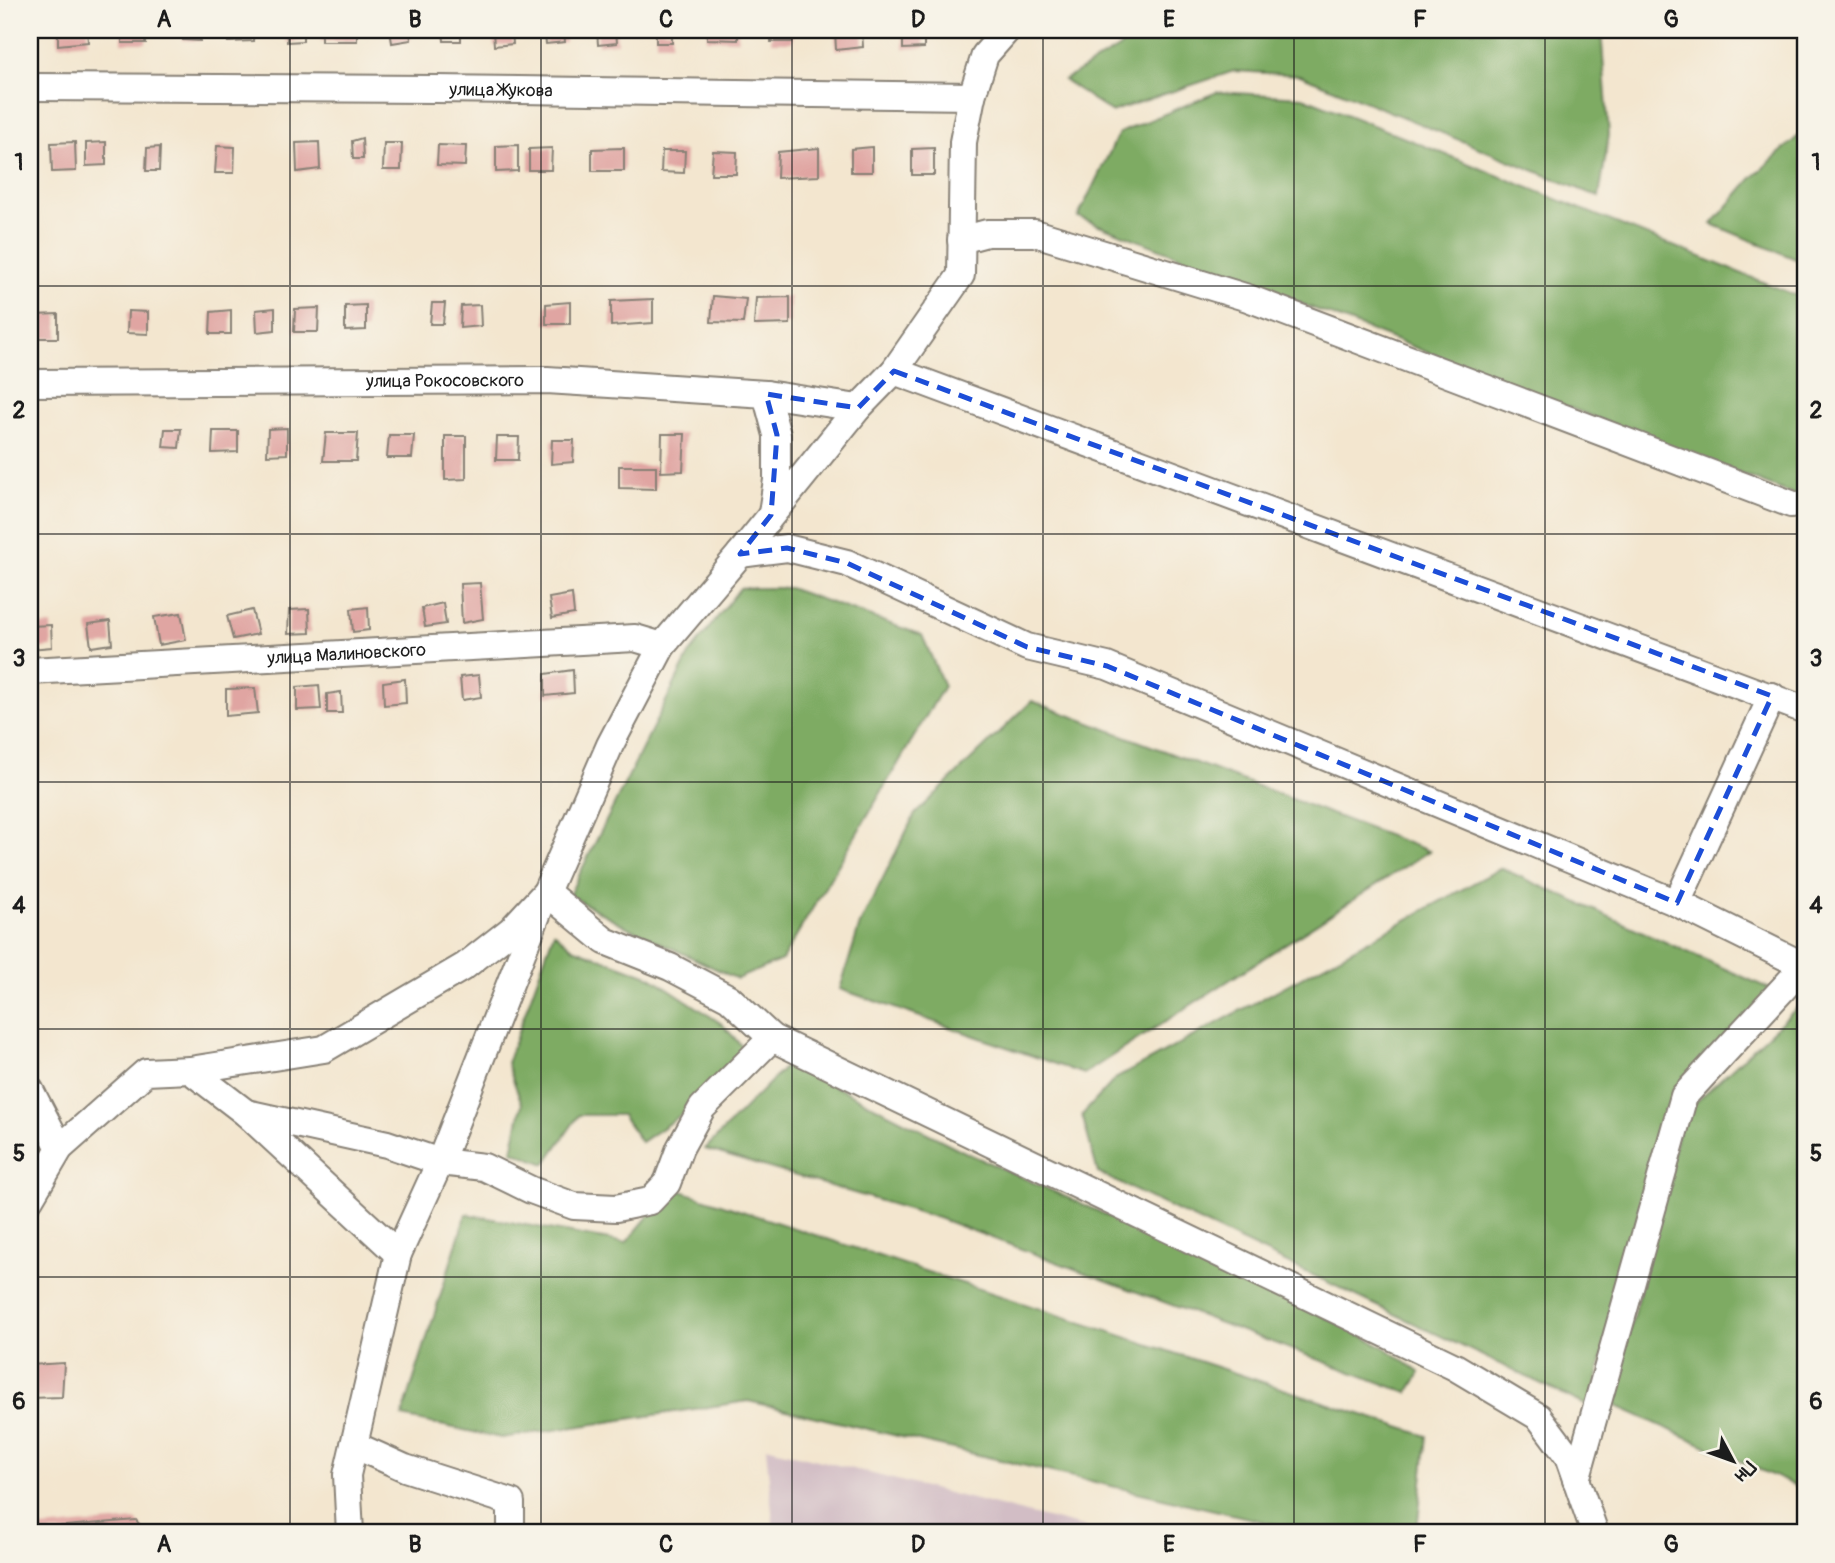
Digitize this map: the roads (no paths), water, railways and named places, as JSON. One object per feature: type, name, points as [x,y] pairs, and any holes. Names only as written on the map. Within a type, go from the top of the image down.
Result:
[{"type":"street","points":[[350,1533],[347,1475],[398,1254],[440,1162],[546,892],[610,745],[662,646],[858,408],[894,371],[961,275],[963,142],[972,96],[985,55],[999,35]]},
{"type":"street","name":"улица Жукова","points":[[30,87],[972,96]]},
{"type":"street","points":[[961,240],[987,233],[1035,233],[1248,298],[1791,504]]},
{"type":"street","points":[[894,371],[1805,710]]},
{"type":"street","name":"улица Рокосовского","points":[[30,383],[547,380],[766,394],[858,408]]},
{"type":"street","points":[[766,394],[777,435],[777,480],[771,516]]},
{"type":"street","points":[[740,554],[787,548],[848,563],[1027,647],[1107,666],[1677,904],[1804,965],[1684,1096],[1576,1479]]},
{"type":"street","name":"улица Малиновского","points":[[30,671],[635,638],[662,646]]},
{"type":"street","points":[[1677,904],[1772,696]]},
{"type":"street","points":[[546,892],[605,941],[670,967],[729,998],[772,1038],[1455,1367],[1539,1417],[1568,1456],[1595,1533]]},
{"type":"street","points":[[30,1199],[61,1148],[146,1072],[190,1070],[324,1049],[465,966],[511,930],[546,892]]},
{"type":"street","points":[[246,1113],[387,1144],[440,1162],[484,1167],[531,1191],[574,1206],[616,1208],[650,1201],[667,1183],[680,1148],[702,1108],[772,1038]]},
{"type":"street","points":[[190,1070],[246,1113],[398,1254]]},
{"type":"street","points":[[30,1090],[61,1148]]},
{"type":"street","points":[[354,1445],[405,1468],[510,1502],[512,1533]]}]
